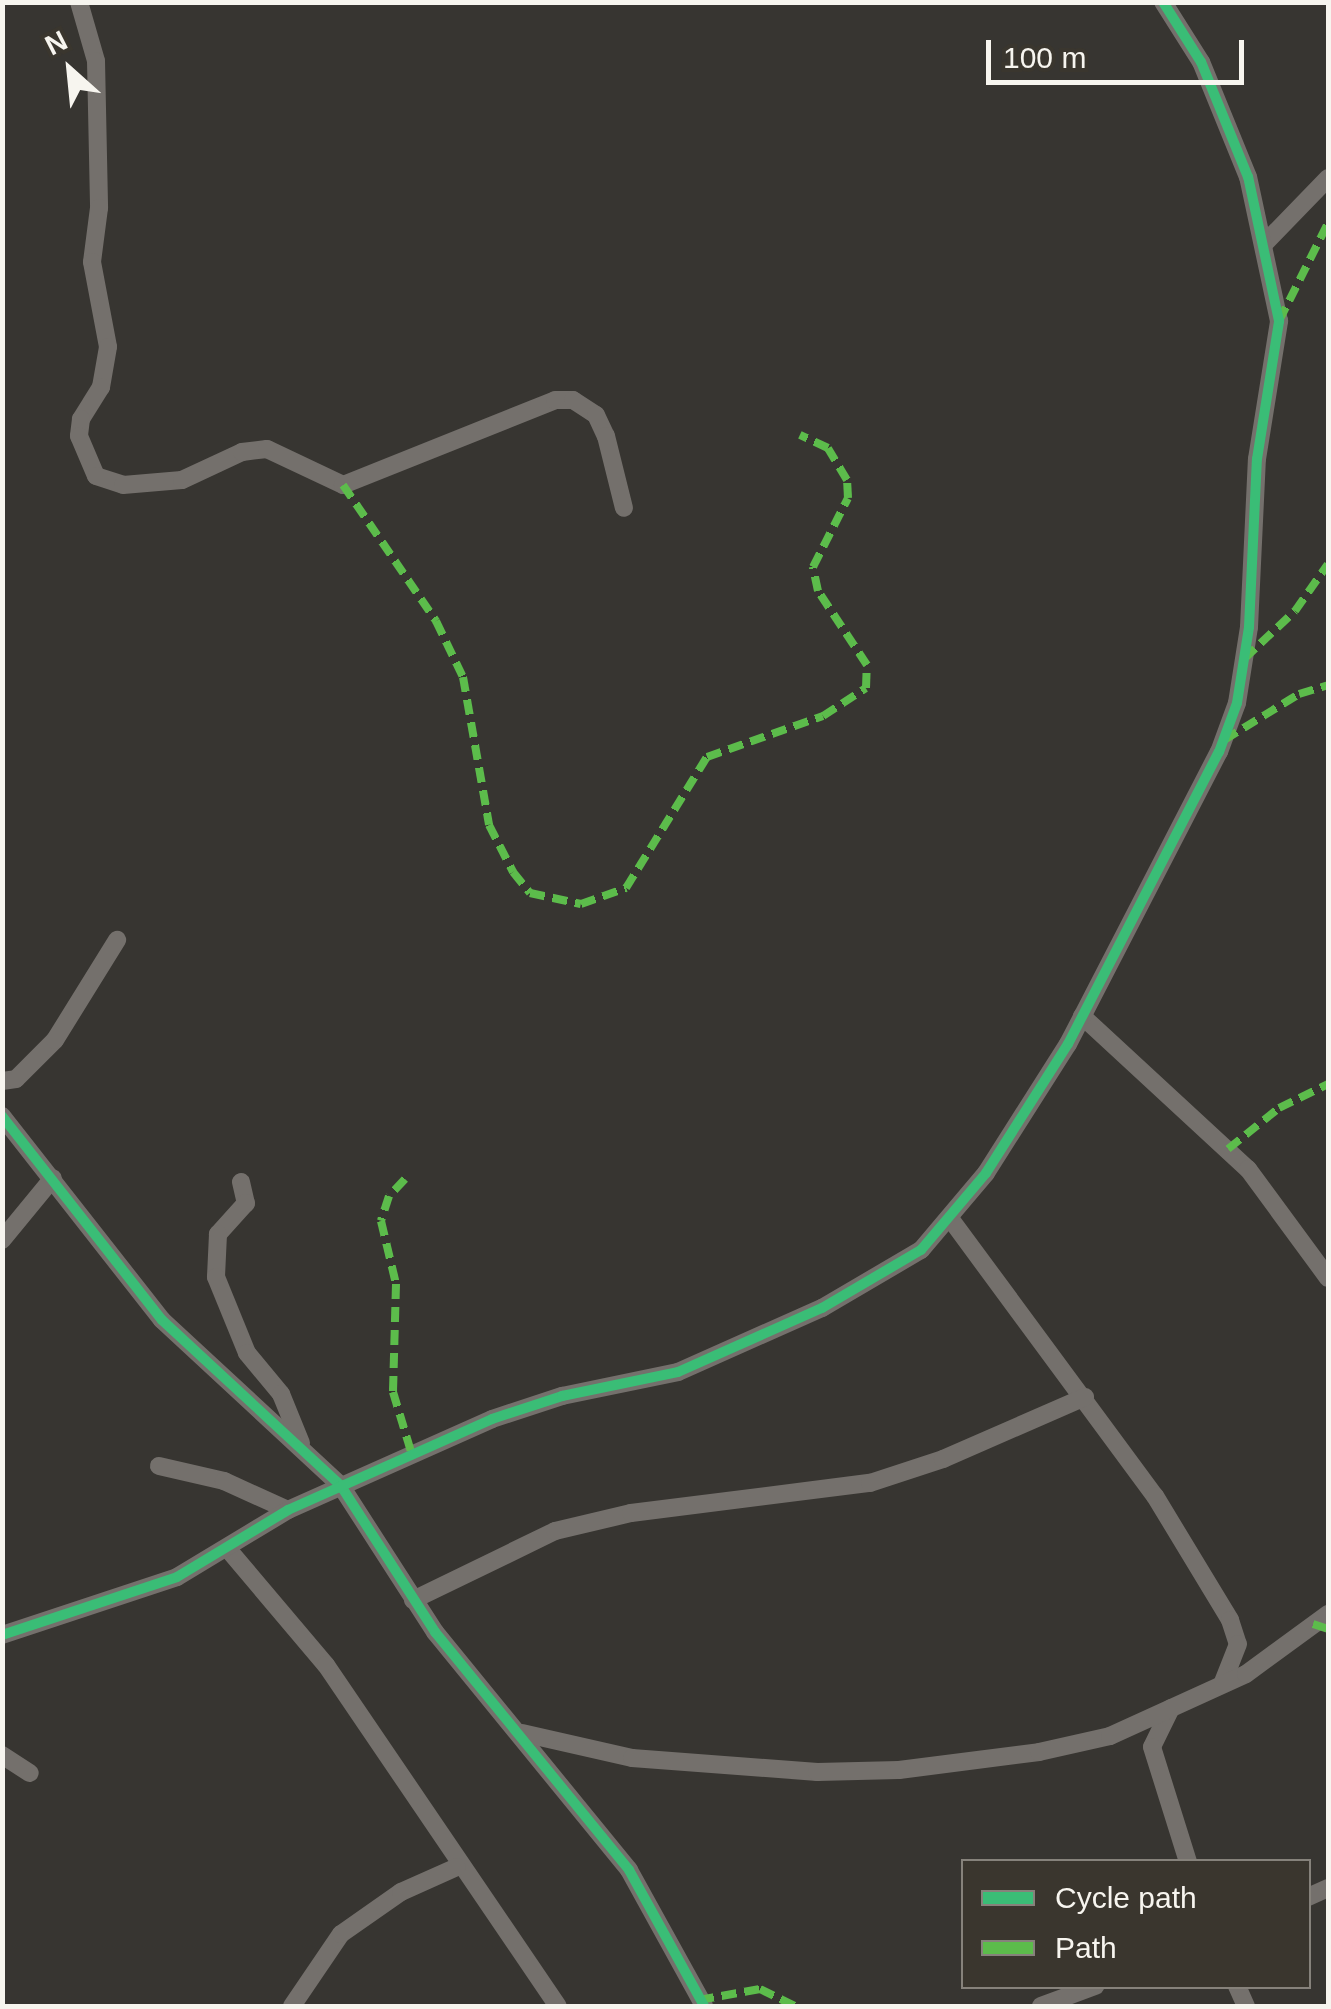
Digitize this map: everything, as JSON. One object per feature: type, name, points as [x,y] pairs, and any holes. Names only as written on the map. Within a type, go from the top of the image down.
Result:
[{"type":"street","points":[[79,2],[96,61],[99,208],[92,262],[108,347],[101,387],[81,418],[80,436],[96,476],[123,485],[182,480],[242,452],[267,449],[343,485],[555,400],[572,400],[596,415],[606,436],[624,508]]},
{"type":"street","points":[[2,1636],[177,1577],[288,1510],[492,1419],[562,1396],[678,1372],[895,1268],[952,1221],[1082,1016],[1219,752],[1237,703],[1254,583],[1262,411],[1279,344],[1264,244],[1230,131],[1201,62],[1163,2]]},
{"type":"street","points":[[1264,244],[1328,178]]},
{"type":"street","points":[[2,1080],[16,1080],[55,1040],[118,940]]},
{"type":"street","points":[[1082,1016],[1248,1169],[1328,1278]]},
{"type":"street","points":[[2,1116],[162,1320],[341,1486],[414,1600],[629,1870],[704,2006]]},
{"type":"street","points":[[2,1240],[53,1178]]},
{"type":"street","points":[[241,1182],[246,1203],[218,1234],[216,1277],[247,1353],[281,1394],[303,1448]]},
{"type":"street","points":[[952,1221],[1156,1496],[1230,1620],[1238,1644],[1222,1682]]},
{"type":"street","points":[[414,1600],[554,1531],[631,1512],[870,1482],[942,1459],[1084,1397]]},
{"type":"street","points":[[159,1466],[224,1480],[288,1510]]},
{"type":"street","points":[[228,1548],[326,1665],[457,1867],[558,2006]]},
{"type":"street","points":[[522,1733],[632,1758],[816,1772],[898,1770],[1110,1736],[1266,1661],[1328,1614]]},
{"type":"street","points":[[1174,1704],[1152,1747],[1187,1859]]},
{"type":"street","points":[[1110,1736],[1152,1747]]},
{"type":"street","points":[[2,1755],[30,1772]]},
{"type":"street","points":[[292,2006],[341,1934],[402,1892],[457,1867]]},
{"type":"street","points":[[1044,2006],[1087,1989]]},
{"type":"marked path","points":[[1279,321],[1328,223]]},
{"type":"marked path","points":[[343,485],[436,621],[463,677],[489,825],[513,872],[530,893],[581,904],[626,888],[707,757],[823,716],[866,688],[867,665],[818,591],[813,567],[848,498],[847,480],[828,448],[800,435]]},
{"type":"marked path","points":[[1244,659],[1295,611],[1328,564]]},
{"type":"marked path","points":[[1224,740],[1299,694],[1328,685]]},
{"type":"marked path","points":[[1228,1149],[1279,1108],[1328,1084]]},
{"type":"marked path","points":[[405,1179],[389,1196],[381,1221],[396,1284],[393,1392],[412,1455]]},
{"type":"marked path","points":[[1313,1624],[1328,1629]]},
{"type":"marked path","points":[[699,2000],[760,1989],[795,2006]]},
{"type":"cycle path","points":[[2,1635],[177,1577],[288,1510],[492,1419],[562,1396],[678,1372],[822,1308],[921,1250],[986,1173],[1068,1044],[1219,752],[1237,703],[1249,627],[1257,459],[1279,321],[1248,177],[1201,62],[1163,2]]},
{"type":"cycle path","points":[[2,1116],[162,1320],[341,1486],[435,1632],[629,1870],[704,2006]]}]
